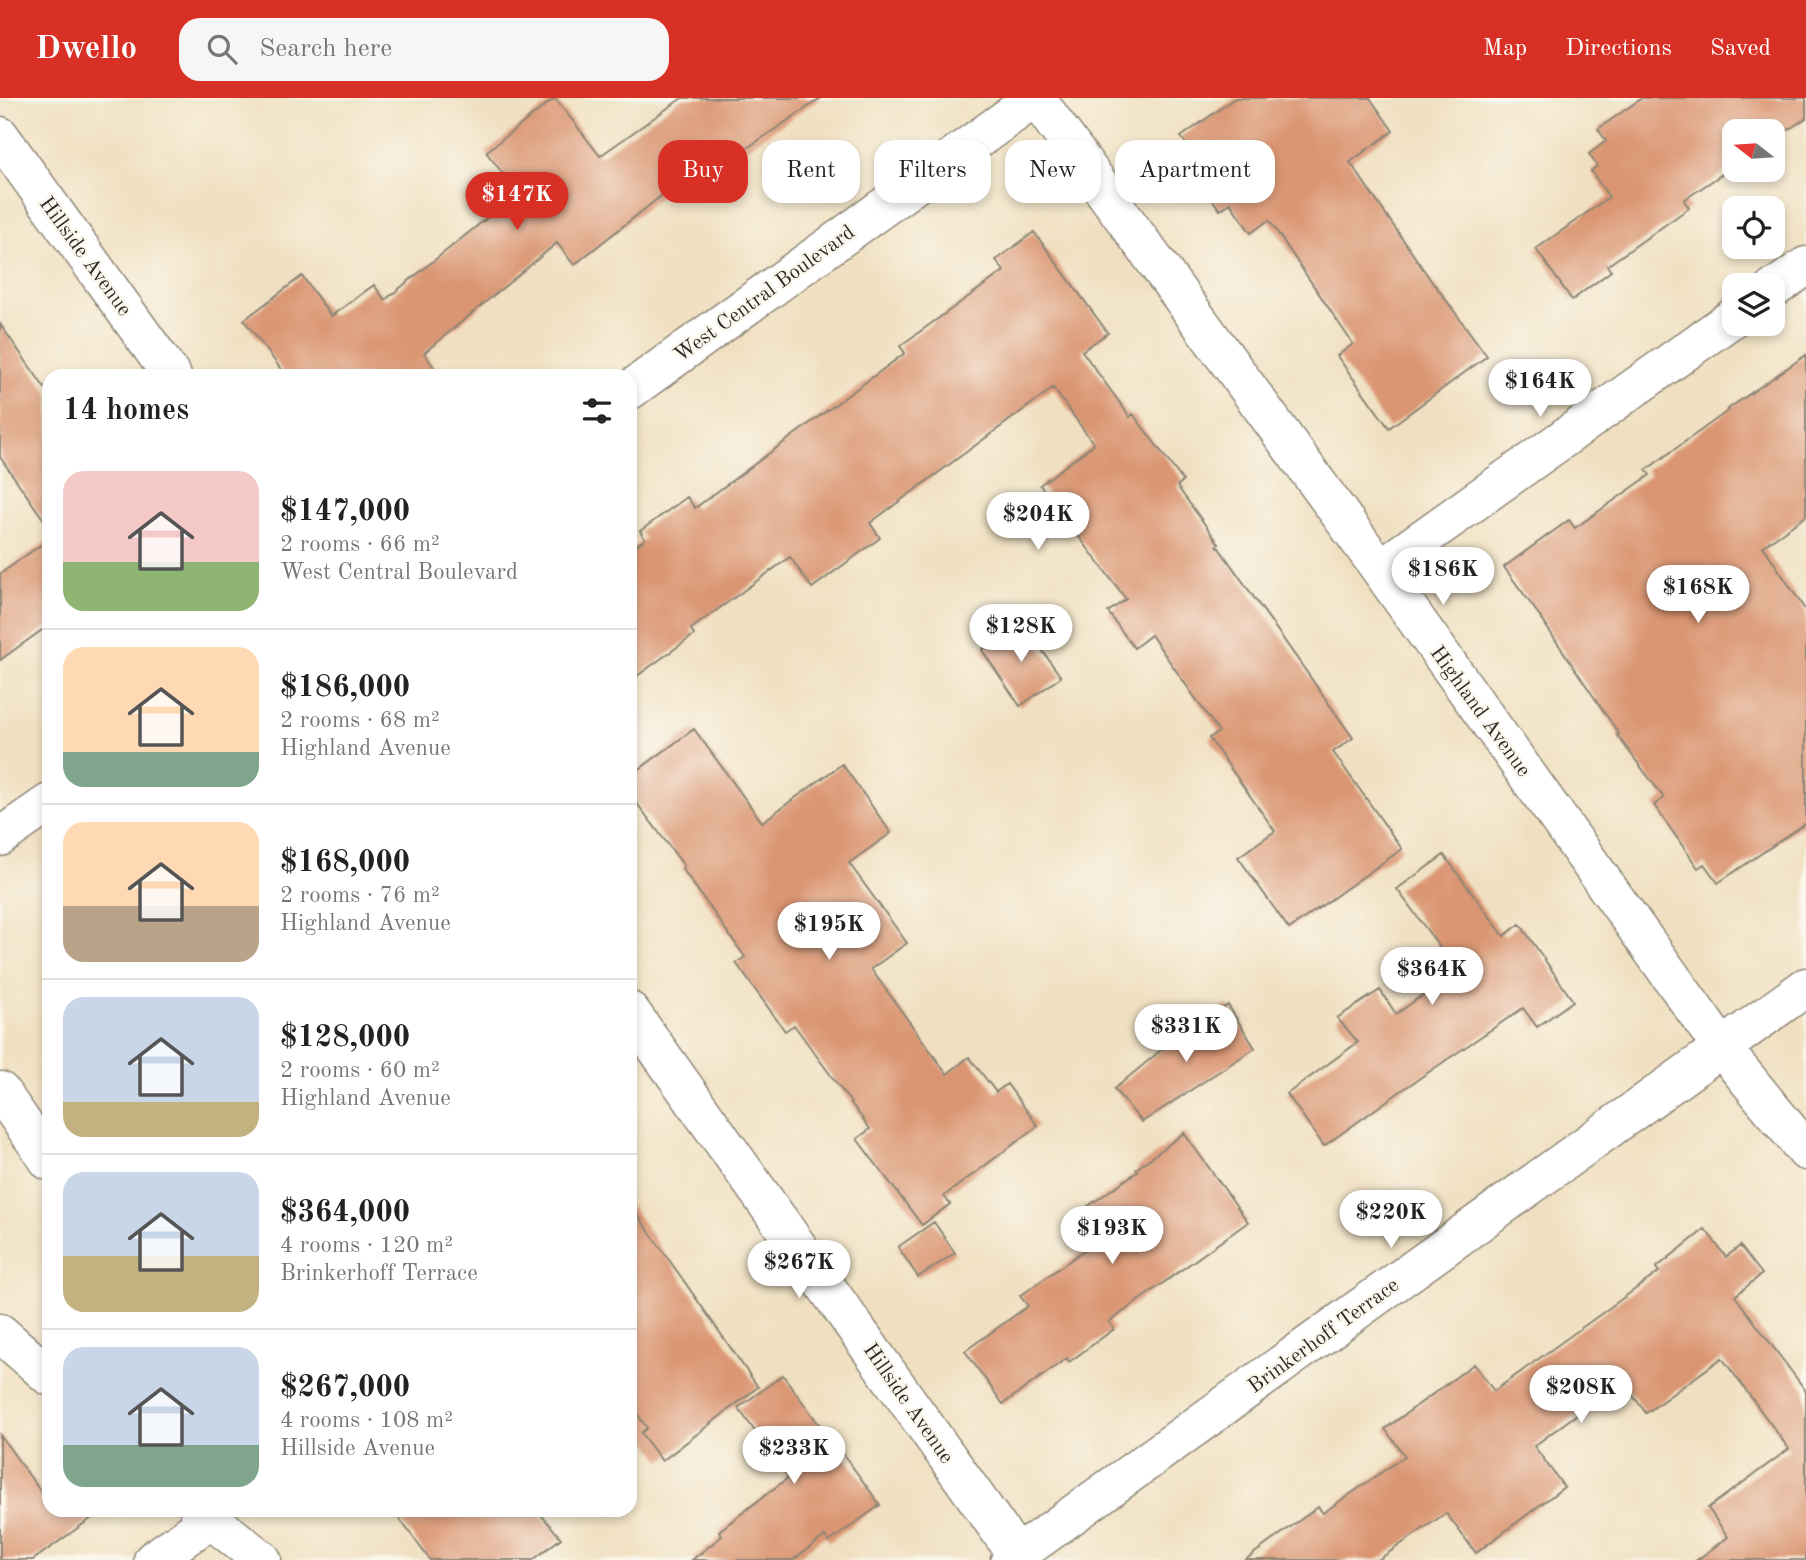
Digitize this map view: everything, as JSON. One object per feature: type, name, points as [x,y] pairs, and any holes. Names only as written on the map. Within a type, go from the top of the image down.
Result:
[{"type":"street","name":"West Central Boulevard","points":[[637,385],[1036,98]]},
{"type":"street","name":"Highland Avenue","points":[[1036,98],[1380,569],[1722,1048],[1806,1151]]},
{"type":"street","name":"Hillside Avenue","points":[[0,136],[167,369]]},
{"type":"street","points":[[1785,280],[1806,265]]},
{"type":"street","points":[[1380,569],[1722,326]]},
{"type":"street","points":[[0,837],[42,808]]},
{"type":"street","name":"Brinkerhoff Terrace","points":[[1014,1558],[1806,987]]},
{"type":"street","name":"Hillside Avenue","points":[[637,1021],[1014,1558]]},
{"type":"street","points":[[0,1091],[42,1151]]},
{"type":"street","points":[[0,1333],[42,1371]]},
{"type":"street","points":[[153,1560],[203,1517]]},
{"type":"street","points":[[208,1517],[262,1560]]},
{"type":"building","points":[[555,98],[600,156],[682,98],[821,98],[748,148],[748,140],[658,140],[658,198],[574,265],[557,243],[424,353],[435,369],[281,369],[244,320],[302,276],[331,316],[374,285],[385,300],[518,193],[486,152]]},
{"type":"building","points":[[1235,98],[1370,98],[1393,131],[1350,162],[1434,285],[1487,356],[1389,428],[1337,356],[1353,344],[1269,220],[1251,233],[1230,203],[1275,203],[1275,140],[1183,140],[1181,137]]},
{"type":"building","points":[[1642,98],[1806,98],[1806,118],[1785,132],[1785,119],[1722,119],[1722,174],[1684,200],[1689,208],[1607,266],[1611,271],[1572,300],[1536,249],[1609,197],[1591,171],[1597,166],[1589,154],[1606,141],[1598,129]]},
{"type":"building","points":[[1215,203],[1230,203],[1220,210]]},
{"type":"building","points":[[1034,232],[1108,333],[1082,351],[1130,417],[1133,414],[1183,481],[1177,486],[1353,738],[1333,752],[1402,849],[1289,929],[1238,857],[1275,831],[1209,738],[1219,732],[1151,635],[1134,648],[1108,612],[1126,599],[1040,485],[1094,444],[1053,388],[870,523],[880,538],[812,588],[790,557],[691,629],[694,635],[637,676],[637,545],[645,539],[640,531],[687,497],[695,508],[905,353],[900,346],[1004,271],[996,260]]},
{"type":"building","points":[[0,324],[42,384],[42,517],[0,457]]},
{"type":"building","points":[[1806,355],[1806,516],[1763,546],[1806,611],[1806,823],[1718,883],[1704,864],[1698,868],[1654,805],[1664,798],[1617,735],[1619,734],[1547,626],[1504,567],[1569,520],[1575,528],[1650,475],[1646,470]]},
{"type":"building","points":[[42,544],[42,630],[0,660],[0,574]]},
{"type":"building","points":[[1022,622],[1061,677],[1020,706],[982,650]]},
{"type":"building","points":[[694,729],[762,822],[842,764],[891,833],[849,863],[907,943],[871,969],[947,1074],[969,1057],[996,1092],[1007,1084],[1038,1126],[944,1196],[950,1204],[922,1225],[857,1139],[870,1129],[794,1025],[785,1031],[736,963],[745,957],[682,868],[684,866],[637,803],[637,771]]},
{"type":"building","points":[[1444,855],[1504,936],[1520,924],[1573,1001],[1537,1027],[1523,1008],[1324,1146],[1287,1094],[1358,1042],[1337,1018],[1380,990],[1396,1014],[1457,971],[1397,889]]},
{"type":"building","points":[[1228,1005],[1255,1048],[1142,1122],[1114,1089],[1172,1041]]},
{"type":"building","points":[[1184,1133],[1248,1222],[1109,1322],[1114,1329],[1069,1362],[1067,1358],[1003,1404],[965,1351],[1028,1306],[1020,1296],[1086,1249],[1067,1221],[1138,1171],[1136,1169]]},
{"type":"building","points":[[637,1214],[758,1387],[662,1461],[641,1433],[647,1428],[637,1414]]},
{"type":"building","points":[[934,1222],[955,1253],[918,1277],[898,1247]]},
{"type":"building","points":[[1705,1229],[1726,1257],[1740,1246],[1762,1274],[1735,1296],[1806,1391],[1806,1560],[1697,1560],[1728,1537],[1708,1508],[1789,1449],[1722,1358],[1646,1413],[1622,1381],[1534,1446],[1564,1487],[1476,1553],[1446,1513],[1378,1560],[1245,1560],[1318,1507],[1323,1513],[1405,1456],[1385,1429],[1474,1364],[1494,1391],[1659,1272],[1656,1268]]},
{"type":"building","points":[[783,1375],[880,1505],[829,1542],[825,1536],[793,1560],[692,1560],[722,1536],[719,1531],[789,1477],[738,1408]]},
{"type":"building","points":[[0,1435],[42,1493],[42,1517],[93,1517],[33,1560],[0,1560]]},
{"type":"building","points":[[398,1517],[543,1517],[561,1538],[533,1560],[430,1560]]}]
